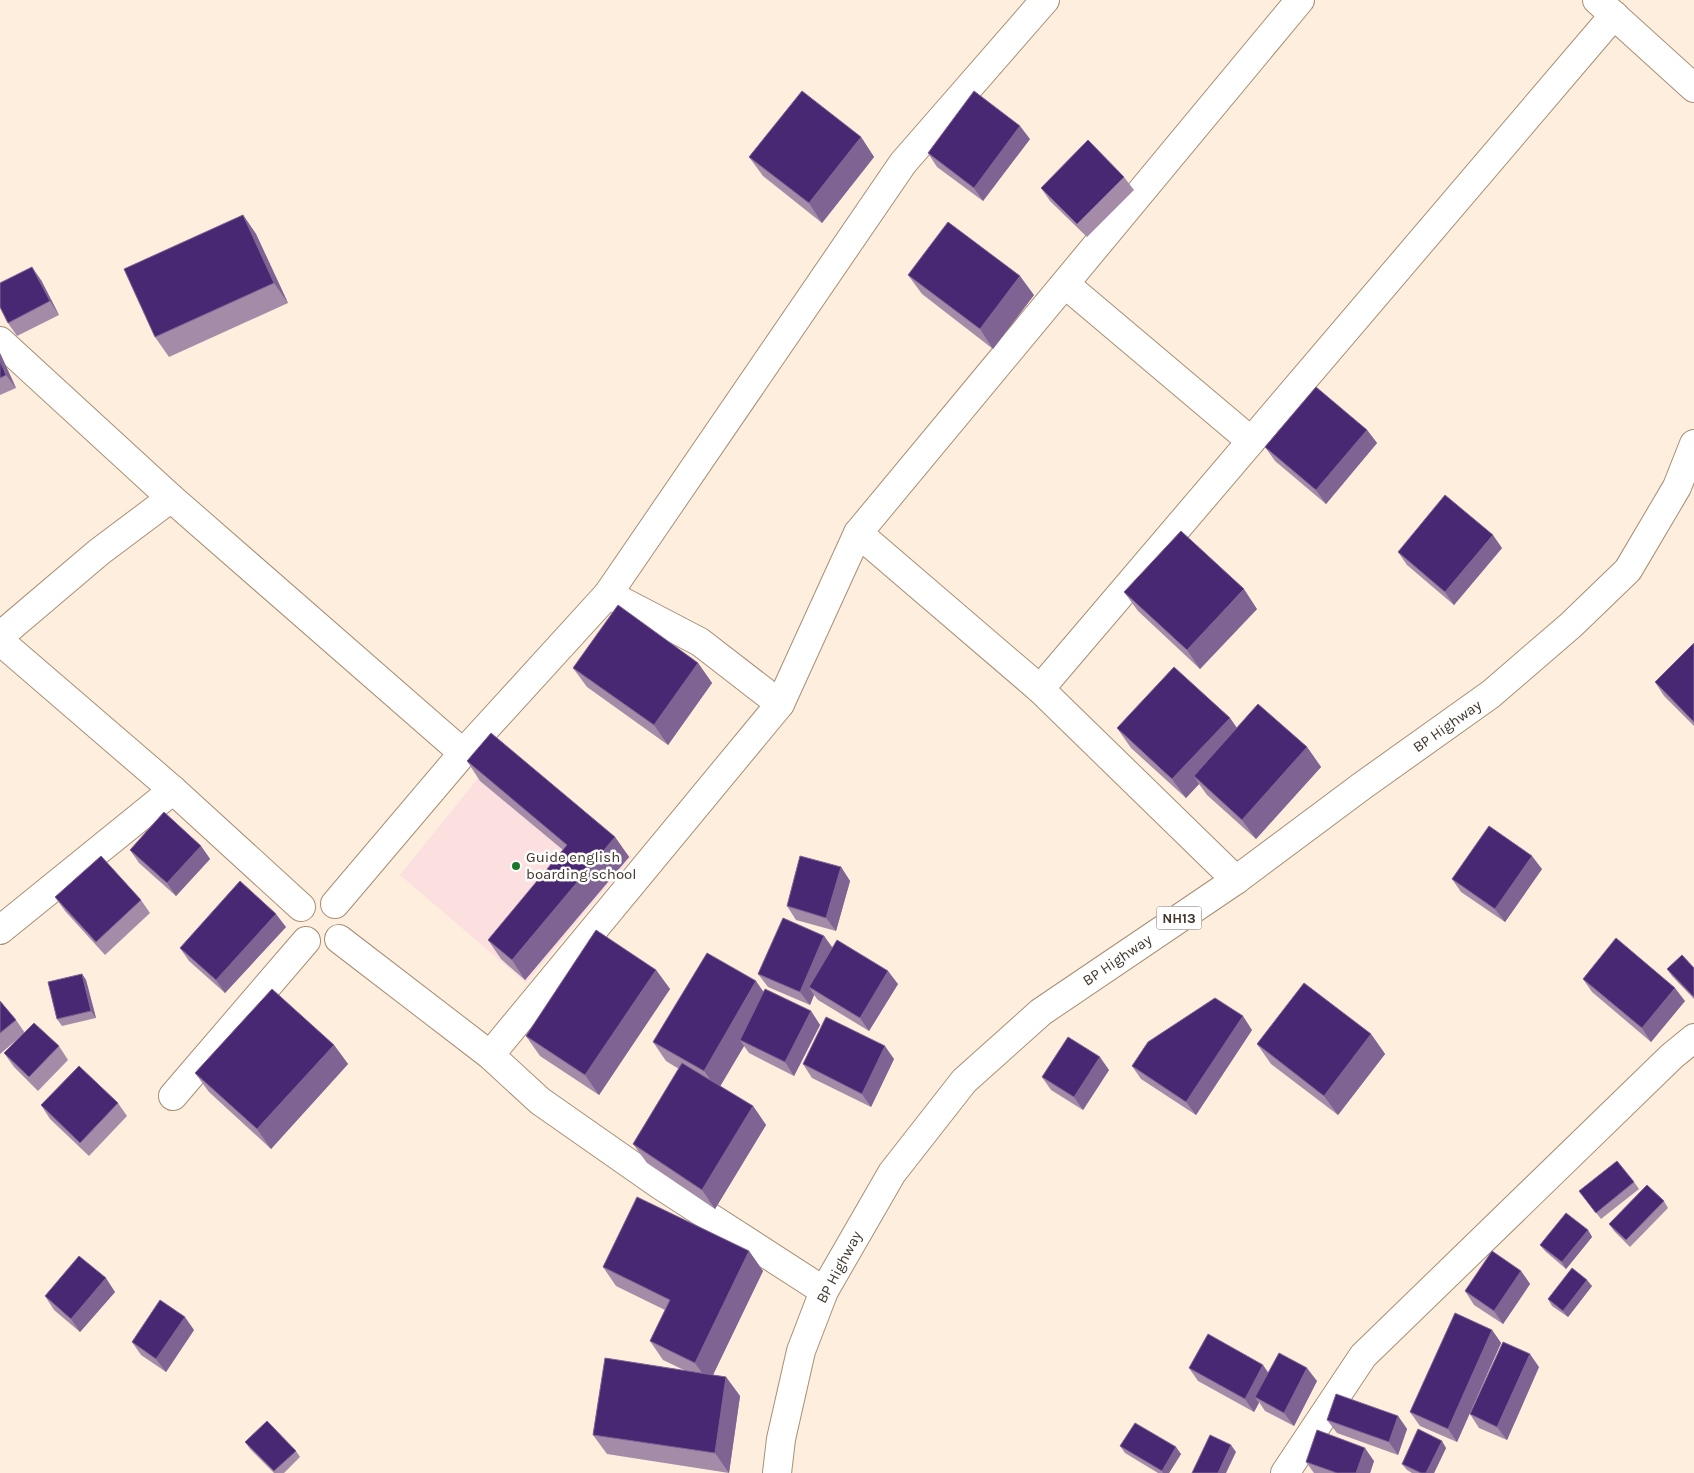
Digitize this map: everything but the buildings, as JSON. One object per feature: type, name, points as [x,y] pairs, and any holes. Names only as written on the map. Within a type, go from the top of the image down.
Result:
[{"type":"main road","points":[[336,904],[463,753],[608,594],[903,163],[1045,0]]},
{"type":"main road","points":[[490,1055],[780,704],[858,534],[1300,0]]},
{"type":"main road","points":[[1040,689],[1251,441],[1605,8],[1694,88]]},
{"type":"main road","points":[[1065,284],[1251,441]]},
{"type":"main road","points":[[0,341],[171,498],[463,753]]},
{"type":"main road","name":"BP Highway","points":[[777,1473],[782,1439],[801,1351],[824,1291],[892,1173],[964,1081],[1041,1012],[1236,880],[1362,786],[1491,694],[1571,625],[1628,570],[1677,487],[1694,444]]},
{"type":"main road","points":[[0,636],[99,552],[171,498]]},
{"type":"main road","points":[[858,534],[1040,689],[1236,880]]},
{"type":"main road","points":[[608,594],[700,642],[780,704]]},
{"type":"main road","points":[[0,640],[173,790],[301,907]]},
{"type":"main road","points":[[0,930],[173,790]]},
{"type":"main road","points":[[314,898],[329,900],[336,904],[341,910],[345,924],[339,939],[327,947],[311,946],[299,936],[296,921],[301,907],[314,898]]},
{"type":"main road","points":[[339,939],[490,1055],[540,1101],[660,1185],[824,1291]]},
{"type":"main road","points":[[173,1096],[306,941]]},
{"type":"main road","points":[[1285,1473],[1363,1356],[1651,1076],[1694,1038]]},
{"type":"shaded area","name":"Guide english boarding school","points":[[504,746],[632,857],[526,983],[400,875]]},
{"type":"place","name":"Guide english boarding school","points":[[516,866]]}]
